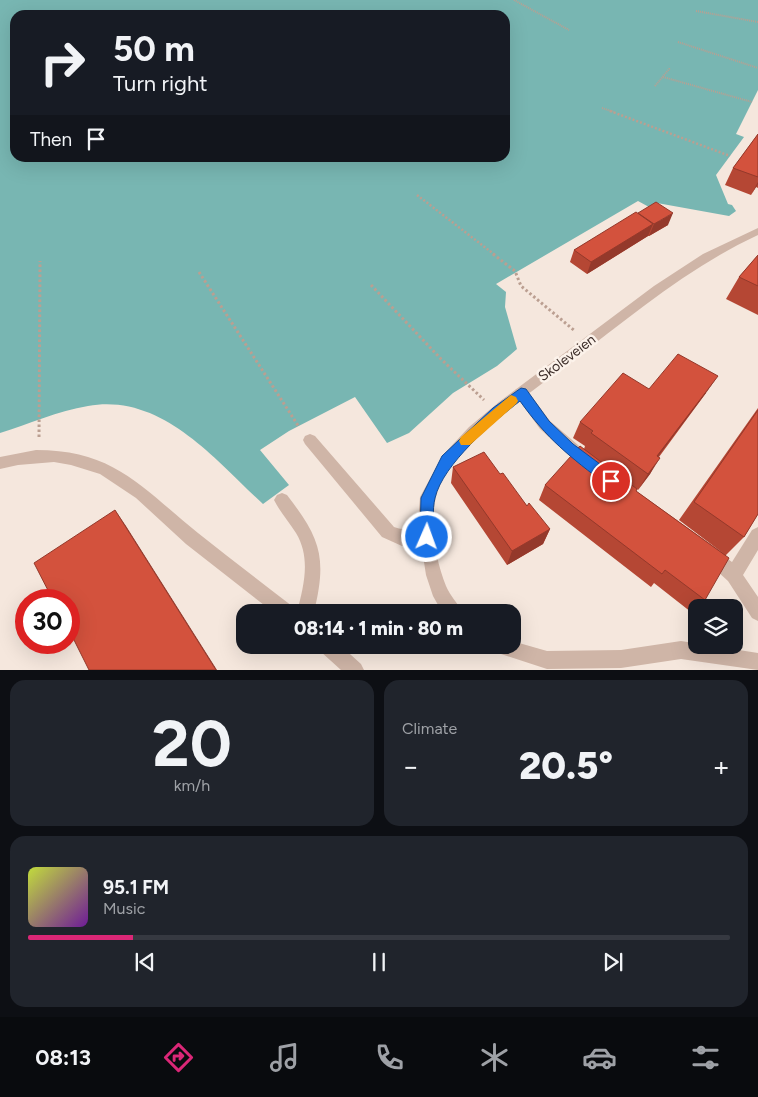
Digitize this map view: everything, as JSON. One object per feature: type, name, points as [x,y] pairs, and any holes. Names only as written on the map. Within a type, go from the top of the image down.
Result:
[{"type":"street","name":"Skoleveien","points":[[449,604],[432,573],[427,537],[428,498],[447,460],[497,411],[588,342],[671,281],[735,240],[758,231]]},
{"type":"street","points":[[521,393],[545,425],[568,448],[597,470]]},
{"type":"street","points":[[310,440],[388,532],[402,538],[427,537]]},
{"type":"street","points":[[0,463],[39,455],[73,457],[101,467],[136,488],[177,527],[276,604]]},
{"type":"street","points":[[282,500],[298,522],[312,550],[314,578],[308,604]]},
{"type":"street","points":[[734,575],[758,535]]},
{"type":"street","points":[[703,549],[734,575],[758,612]]},
{"type":"street","points":[[521,652],[547,660],[621,659],[681,650],[758,662]]},
{"type":"street","points":[[336,654],[355,670]]},
{"type":"path","points":[[514,0],[569,30]]},
{"type":"path","points":[[696,11],[758,22]]},
{"type":"path","points":[[678,42],[758,68]]},
{"type":"path","points":[[655,86],[670,68]]},
{"type":"path","points":[[663,77],[752,102]]},
{"type":"path","points":[[602,108],[730,156]]},
{"type":"path","points":[[418,195],[515,271],[521,286],[588,342]]},
{"type":"path","points":[[39,423],[40,261]]},
{"type":"path","points":[[199,272],[294,420]]},
{"type":"path","points":[[371,285],[468,385]]},
{"type":"water","points":[[0,0],[758,0],[758,90],[736,134],[744,137],[716,175],[728,204],[732,205],[736,211],[729,216],[657,203],[649,207],[638,201],[496,284],[506,292],[505,307],[517,349],[497,366],[453,393],[409,433],[387,443],[355,397],[289,431],[260,450],[289,485],[263,504],[206,450],[185,433],[163,419],[140,410],[115,405],[88,406],[55,414],[0,433]]},
{"type":"building","points":[[758,134],[758,177],[733,168]]},
{"type":"building","points":[[656,202],[673,213],[654,224],[638,213]]},
{"type":"building","points":[[636,212],[653,224],[591,262],[574,250]]},
{"type":"building","points":[[758,255],[758,286],[739,277]]},
{"type":"building","points":[[678,354],[718,376],[657,456],[660,458],[648,474],[591,433],[593,431],[580,422],[623,373],[649,389]]},
{"type":"building","points":[[758,410],[758,514],[744,537],[694,502]]},
{"type":"building","points":[[580,446],[637,489],[636,491],[729,558],[706,599],[704,599],[665,570],[662,574],[545,485]]},
{"type":"building","points":[[484,452],[500,474],[503,473],[527,506],[529,503],[550,529],[512,551],[453,467]]},
{"type":"building","points":[[115,510],[216,670],[89,670],[80,652],[80,589],[47,589],[34,563]]},
{"type":"slow traffic","points":[[466,441],[497,411],[511,401]]},
{"type":"route","points":[[427,537],[428,498],[447,460],[497,411],[521,393],[545,425],[568,448],[611,481]]}]
